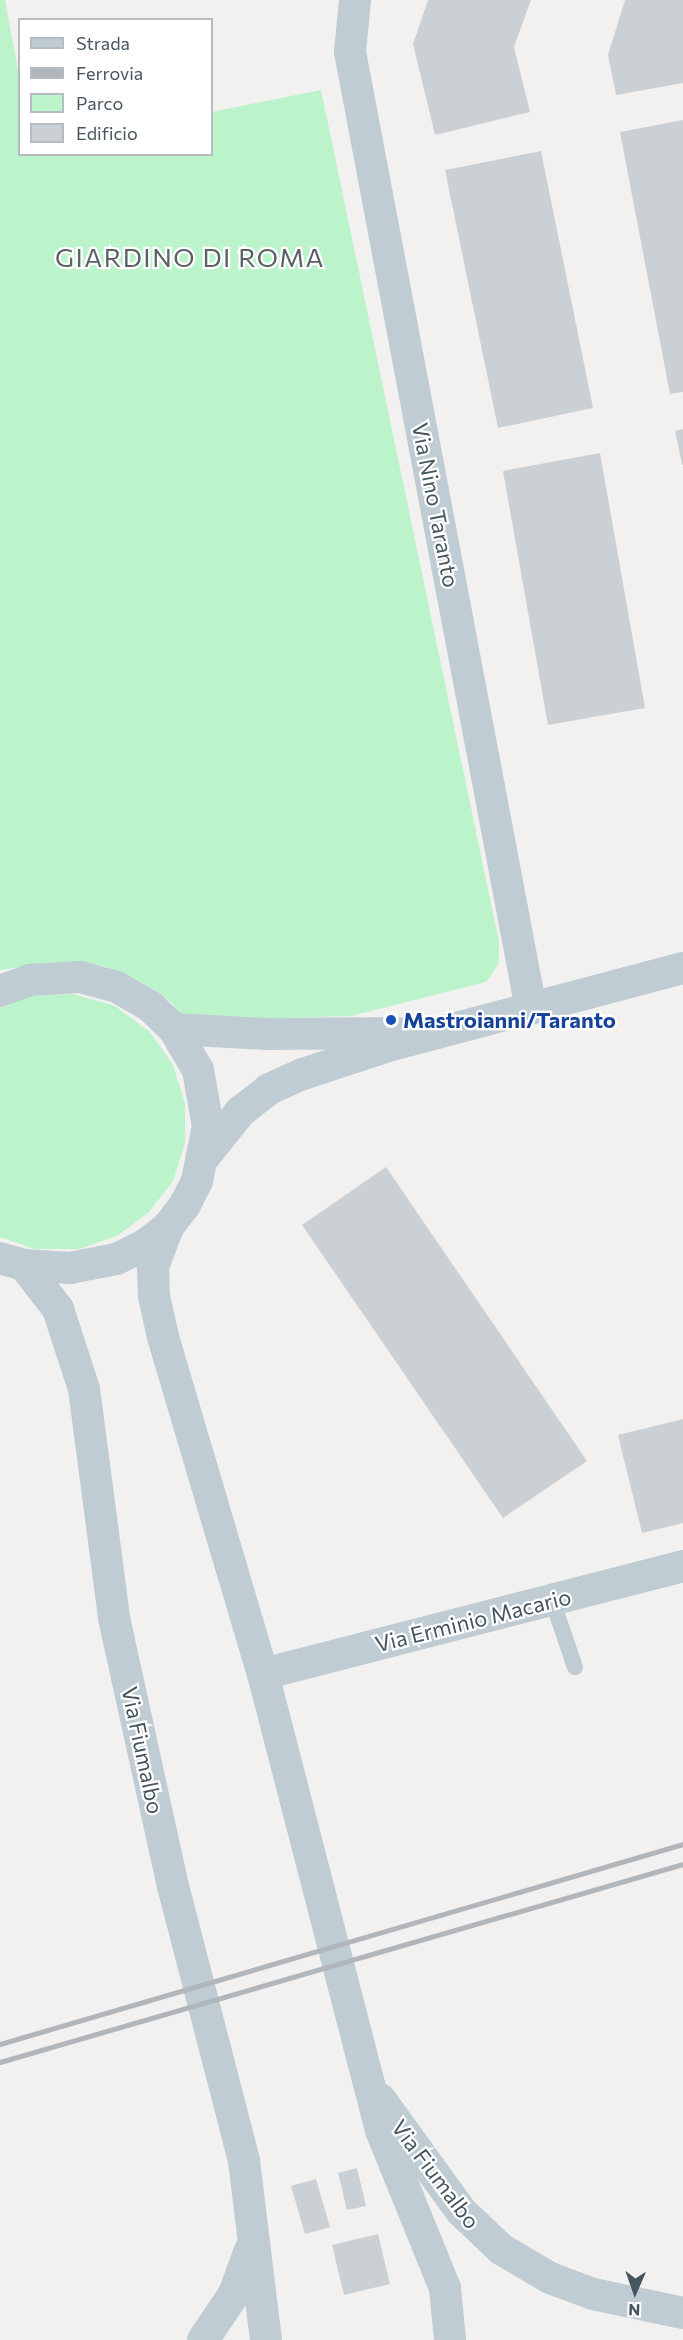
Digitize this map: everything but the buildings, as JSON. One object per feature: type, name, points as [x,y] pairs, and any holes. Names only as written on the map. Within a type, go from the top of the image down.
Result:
[{"type":"street","name":"Via Nino Taranto","points":[[354,0],[350,52],[531,1009]]},
{"type":"street","points":[[203,1158],[240,1112],[269,1089],[314,1070],[440,1032],[683,968]]},
{"type":"street","points":[[5,987],[62,976],[105,982],[151,1007],[174,1029],[204,1087],[208,1126],[203,1158],[185,1205],[168,1227],[145,1245],[102,1263],[55,1269],[12,1262]]},
{"type":"street","points":[[174,1029],[266,1034],[440,1032]]},
{"type":"street","name":"Via Fiumalbo","points":[[168,1227],[153,1267],[157,1311],[263,1674],[387,2152],[441,2276],[447,2297],[450,2340]]},
{"type":"street","name":"Via Fiumalbo","points":[[12,1262],[58,1309],[84,1389],[120,1646],[173,1887],[244,2161],[252,2243],[266,2340]]},
{"type":"street","name":"Via Erminio Macario","points":[[263,1674],[683,1566]]},
{"type":"street","name":"Via Fiumalbo","points":[[368,2081],[461,2211],[501,2249],[550,2278],[593,2294],[683,2313]]},
{"type":"street","name":"Via Fiumalbo","points":[[203,2340],[234,2294],[252,2243]]},
{"type":"lane","points":[[552,1600],[575,1666]]},
{"type":"green space","points":[[0,0],[5,0],[18,70],[18,156],[213,156],[213,112],[321,90],[499,942],[499,963],[486,982],[351,1016],[182,1021],[172,1003],[155,990],[125,973],[99,965],[48,964],[0,970]]},
{"type":"green space","points":[[73,994],[115,1006],[150,1032],[173,1065],[185,1103],[185,1143],[173,1181],[149,1212],[117,1236],[79,1249],[35,1249],[0,1237],[0,1008],[28,996]]},
{"type":"railway","points":[[0,2044],[683,1844]]},
{"type":"railway","points":[[0,2062],[683,1864]]},
{"type":"place","name":"Mastroianni/Taranto","points":[[391,1020]]},
{"type":"district","name":"GIARDINO DI ROMA","points":[[190,257]]}]
